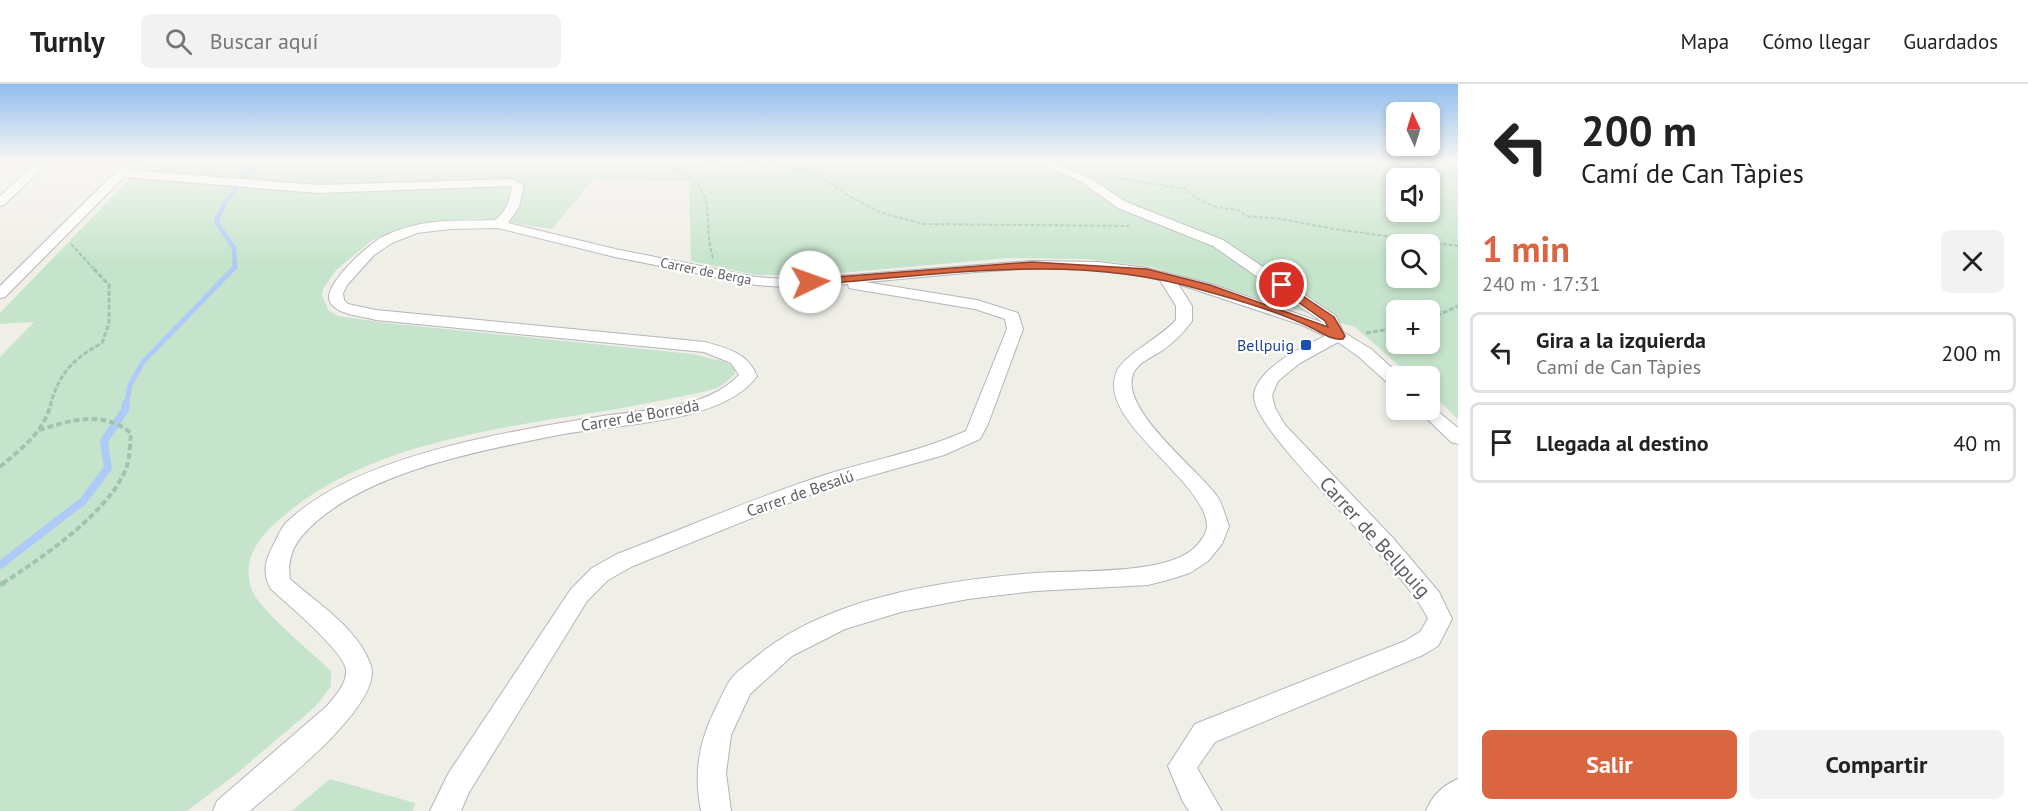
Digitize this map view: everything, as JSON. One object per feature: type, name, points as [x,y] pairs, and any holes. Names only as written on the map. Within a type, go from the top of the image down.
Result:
[{"type":"street","points":[[0,294],[100,194]]},
{"type":"street","points":[[498,224],[507,217],[516,203],[517,194]]},
{"type":"street","points":[[1106,194],[1122,205],[1198,233],[1238,254],[1330,319],[1339,336],[1365,352],[1386,372]]},
{"type":"street","name":"Carrer de Berga","points":[[498,224],[728,277],[785,283],[1032,265],[1098,266],[1165,276],[1206,287],[1308,322],[1339,336]]},
{"type":"street","name":"Carrer de Borredà","points":[[228,811],[337,715],[354,692],[359,670],[355,658],[337,635],[279,583],[276,561],[283,543],[292,529],[310,513],[335,496],[415,463],[519,436],[707,402],[743,385],[748,376],[746,368],[738,359],[727,353],[705,347],[376,315],[343,307],[337,302],[336,293],[354,266],[387,240],[416,229],[432,226],[498,224]]},
{"type":"street","points":[[716,811],[709,764],[720,722],[736,690],[762,663],[787,646],[857,614],[901,602],[997,585],[1148,576],[1172,571],[1193,562],[1208,549],[1218,526],[1209,500],[1140,423],[1130,409],[1121,381],[1125,370],[1136,358],[1170,337],[1184,321],[1185,306],[1165,276]]},
{"type":"street","name":"Carrer de Besalú","points":[[445,811],[458,784],[579,595],[600,574],[625,560],[792,494],[838,478],[937,451],[973,435],[980,424],[1015,329],[1012,316],[977,305],[826,281]]},
{"type":"street","name":"Carrer de Bellpuig","points":[[1207,811],[1193,792],[1182,766],[1205,733],[1413,648],[1429,639],[1440,619],[1431,599],[1385,544],[1278,429],[1269,414],[1263,394],[1268,383],[1279,370],[1328,340],[1339,336]]},
{"type":"street","points":[[1438,420],[1458,438]]},
{"type":"path","points":[[705,194],[711,256],[728,277]]},
{"type":"path","points":[[847,194],[867,207],[904,222],[943,226],[1136,226]]},
{"type":"path","points":[[1192,194],[1216,207],[1238,210],[1246,216],[1281,219],[1334,229],[1458,246]]},
{"type":"path","points":[[0,467],[39,430],[48,415],[55,387],[77,357],[102,343],[108,323],[109,285],[72,245],[56,238]]},
{"type":"path","points":[[1440,314],[1458,306]]},
{"type":"path","points":[[0,585],[56,548],[112,493],[127,465],[131,433],[122,424],[94,417],[39,430]]},
{"type":"green space","points":[[115,194],[581,194],[552,229],[480,218],[419,224],[394,231],[371,241],[336,270],[323,289],[322,296],[329,311],[338,316],[386,323],[693,354],[725,362],[734,367],[735,374],[720,387],[707,391],[442,441],[397,454],[355,471],[315,492],[280,519],[265,534],[250,559],[249,579],[252,590],[265,609],[331,671],[331,686],[316,706],[235,775],[187,811],[0,811],[0,357],[34,322],[0,324],[0,313]]},
{"type":"green space","points":[[689,194],[1386,194],[1386,222],[1440,222],[1440,194],[1458,194],[1458,419],[1440,402],[1440,366],[1400,366],[1355,327],[1152,267],[1087,259],[1007,258],[841,273],[756,275],[691,261]]},
{"type":"green space","points":[[330,779],[415,803],[413,811],[292,811]]},
{"type":"waterway","points":[[232,194],[216,221],[234,248],[235,267]]},
{"type":"waterway","points":[[126,406],[130,385],[143,362],[235,267]]},
{"type":"waterway","points":[[0,565],[83,501],[108,468],[104,441],[125,410],[126,404]]},
{"type":"place","name":"Bellpuig","points":[[1306,345]]},
{"type":"route","points":[[810,282],[991,266],[1098,266],[1147,272],[1206,287],[1308,322],[1339,336],[1330,319],[1282,285]]}]
